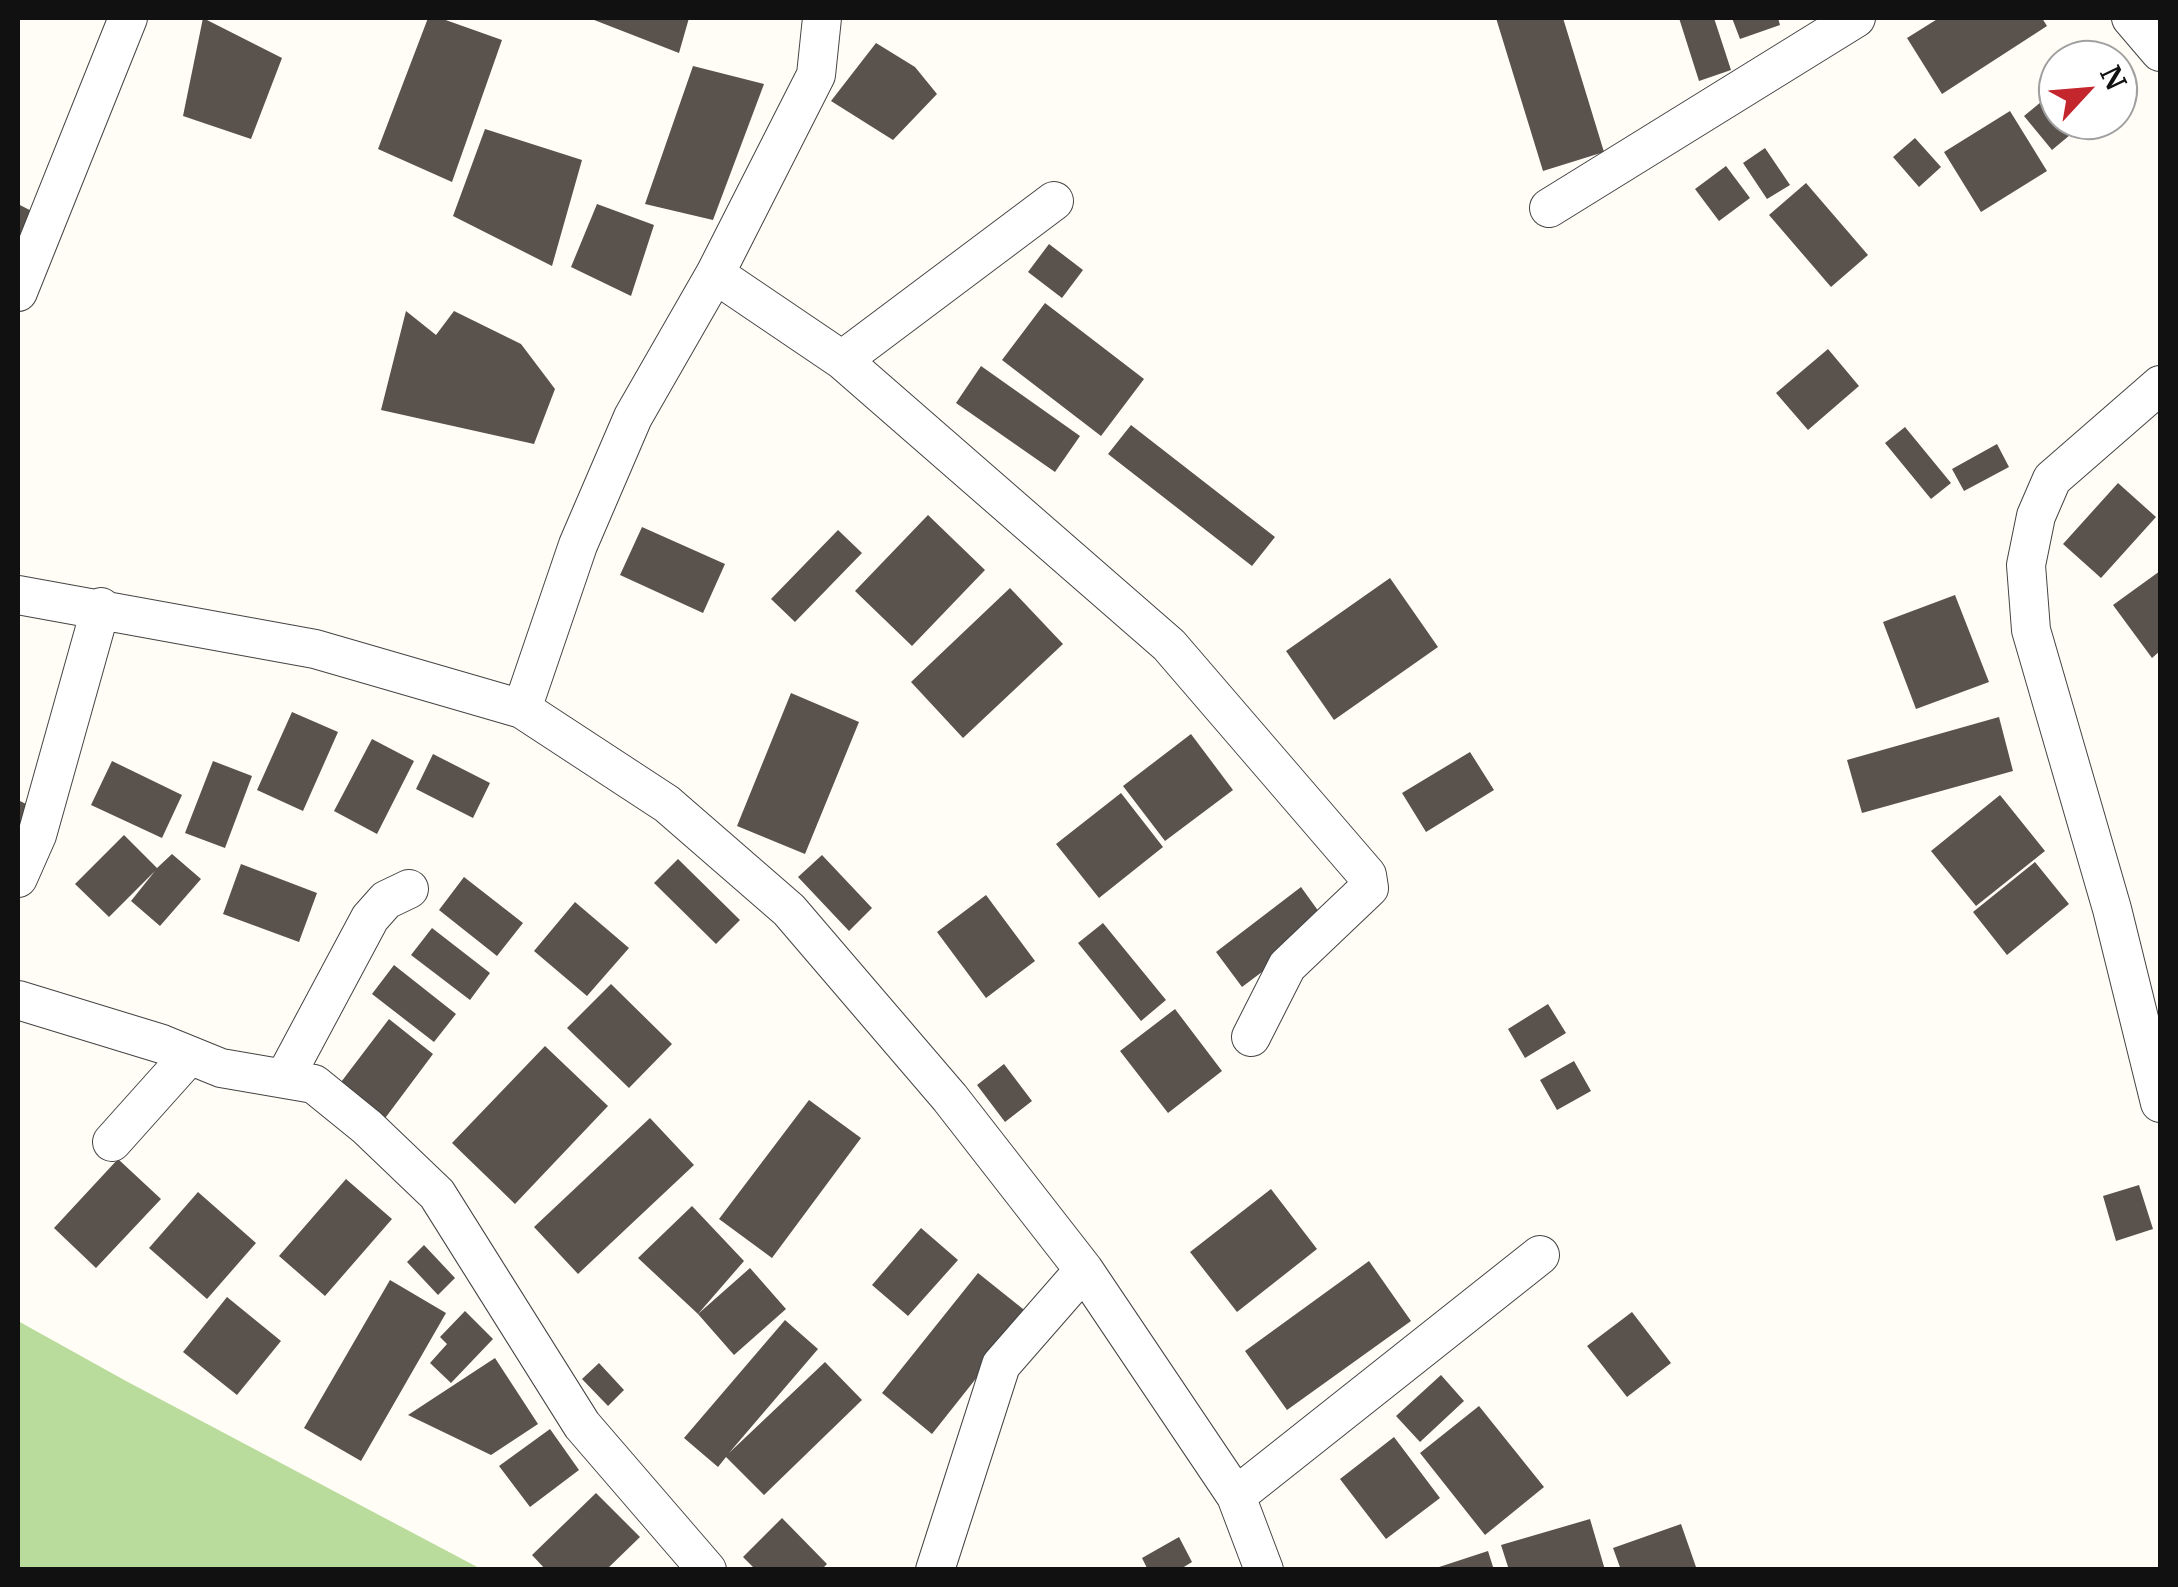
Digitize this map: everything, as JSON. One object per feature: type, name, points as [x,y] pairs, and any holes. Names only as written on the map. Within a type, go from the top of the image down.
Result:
[{"type":"street","points":[[18,292],[128,18]]},
{"type":"street","points":[[522,708],[578,545],[633,417],[715,274],[816,75],[822,18]]},
{"type":"street","points":[[1549,208],[1856,18]]},
{"type":"street","points":[[2131,18],[2160,52]]},
{"type":"street","points":[[842,360],[1054,201]]},
{"type":"street","points":[[715,274],[842,360],[1169,645],[1367,875],[1368,888],[1287,966],[1251,1037]]},
{"type":"street","points":[[2160,385],[2052,479],[2036,516],[2026,564],[2031,630],[2112,909],[2160,1103]]},
{"type":"street","points":[[18,595],[101,607],[315,649],[522,708],[667,804],[789,910],[950,1098],[1084,1270],[1236,1496],[1264,1570]]},
{"type":"street","points":[[18,878],[37,835],[101,607]]},
{"type":"street","points":[[285,1077],[370,918],[386,900],[409,889]]},
{"type":"street","points":[[18,1000],[220,1068],[314,1084],[367,1127],[437,1194],[582,1425],[707,1570]]},
{"type":"street","points":[[112,1142],[188,1056]]},
{"type":"street","points":[[1236,1496],[1540,1255]]},
{"type":"street","points":[[935,1570],[1001,1365],[1084,1270]]},
{"type":"green space","points":[[18,1321],[126,1381],[481,1569],[18,1569]]},
{"type":"building","points":[[203,18],[282,58],[251,139],[183,116]]},
{"type":"building","points":[[428,18],[440,18],[502,40],[452,182],[378,149]]},
{"type":"building","points":[[589,18],[689,18],[679,53]]},
{"type":"building","points":[[1496,18],[1563,18],[1604,152],[1543,171]]},
{"type":"building","points":[[1679,18],[1714,18],[1731,70],[1699,81]]},
{"type":"building","points":[[1732,18],[1778,18],[1780,25],[1740,39]]},
{"type":"building","points":[[1939,18],[2042,18],[2047,26],[1942,94],[1907,38]]},
{"type":"building","points":[[876,43],[915,67],[937,94],[893,140],[831,101]]},
{"type":"building","points":[[693,66],[764,84],[713,220],[645,204]]},
{"type":"building","points":[[2038,104],[2038,133],[2024,116]]},
{"type":"building","points":[[2010,111],[2047,171],[1981,212],[1944,152]]},
{"type":"building","points":[[485,129],[582,160],[552,266],[453,216]]},
{"type":"building","points":[[1915,138],[1941,167],[1919,187],[1893,157]]},
{"type":"building","points":[[2044,140],[2064,140],[2052,150]]},
{"type":"building","points":[[1765,148],[1790,185],[1767,199],[1743,163]]},
{"type":"building","points":[[1726,166],[1750,198],[1719,221],[1695,189]]},
{"type":"building","points":[[1806,183],[1868,255],[1831,287],[1769,215]]},
{"type":"building","points":[[18,204],[47,219],[18,283]]},
{"type":"building","points":[[597,204],[654,225],[631,296],[571,267]]},
{"type":"building","points":[[1049,244],[1083,270],[1062,298],[1028,272]]},
{"type":"building","points":[[1045,303],[1144,379],[1101,436],[1002,360]]},
{"type":"building","points":[[406,311],[436,335],[454,311],[521,344],[555,389],[534,444],[381,410]]},
{"type":"building","points":[[1828,349],[1859,386],[1808,430],[1776,393]]},
{"type":"building","points":[[981,366],[1080,436],[1055,472],[956,403]]},
{"type":"building","points":[[1131,425],[1275,537],[1252,566],[1108,454]]},
{"type":"building","points":[[1905,427],[1951,483],[1931,499],[1885,443]]},
{"type":"building","points":[[1997,444],[2009,467],[1964,491],[1952,469]]},
{"type":"building","points":[[2118,483],[2156,517],[2101,578],[2063,544]]},
{"type":"building","points":[[928,515],[985,570],[912,646],[855,591]]},
{"type":"building","points":[[642,527],[725,564],[703,613],[620,575]]},
{"type":"building","points":[[838,530],[862,553],[795,622],[771,599]]},
{"type":"building","points":[[2160,571],[2160,651],[2152,658],[2113,605]]},
{"type":"building","points":[[1390,578],[1438,647],[1334,720],[1286,651]]},
{"type":"building","points":[[1010,588],[1063,644],[963,738],[911,682]]},
{"type":"building","points":[[1955,595],[1989,682],[1916,709],[1883,622]]},
{"type":"building","points":[[791,693],[859,722],[805,854],[737,826]]},
{"type":"building","points":[[292,712],[338,732],[303,811],[257,790]]},
{"type":"building","points":[[1999,717],[2013,771],[1862,813],[1847,760]]},
{"type":"building","points":[[1191,734],[1233,790],[1165,841],[1123,786]]},
{"type":"building","points":[[372,739],[414,761],[377,834],[334,811]]},
{"type":"building","points":[[1470,752],[1494,790],[1426,832],[1402,793]]},
{"type":"building","points":[[433,754],[490,783],[473,818],[416,789]]},
{"type":"building","points":[[112,761],[182,795],[162,838],[91,805]]},
{"type":"building","points":[[213,761],[252,776],[225,848],[185,833]]},
{"type":"building","points":[[1121,793],[1163,847],[1099,898],[1056,844]]},
{"type":"building","points":[[2000,795],[2045,851],[1976,906],[1931,851]]},
{"type":"building","points":[[18,800],[32,807],[18,839]]},
{"type":"building","points":[[124,835],[157,868],[172,854],[201,879],[160,926],[131,901],[155,871],[109,917],[75,884]]},
{"type":"building","points":[[822,855],[872,908],[849,931],[798,877]]},
{"type":"building","points":[[678,859],[740,920],[716,944],[654,883]]},
{"type":"building","points":[[2035,862],[2069,904],[2007,955],[1973,912]]},
{"type":"building","points":[[241,864],[317,893],[299,942],[223,914]]},
{"type":"building","points":[[464,877],[523,923],[497,956],[439,910]]},
{"type":"building","points":[[1301,887],[1327,923],[1242,987],[1216,952]]},
{"type":"building","points":[[986,895],[1035,961],[986,998],[937,932]]},
{"type":"building","points":[[575,902],[629,948],[587,996],[534,951]]},
{"type":"building","points":[[1103,923],[1166,1000],[1141,1021],[1078,943]]},
{"type":"building","points":[[432,928],[490,973],[470,1000],[411,955]]},
{"type":"building","points":[[394,965],[456,1014],[434,1042],[372,994]]},
{"type":"building","points":[[611,984],[672,1044],[629,1088],[567,1028]]},
{"type":"building","points":[[1548,1004],[1566,1033],[1525,1058],[1508,1029]]},
{"type":"building","points":[[1175,1009],[1222,1071],[1168,1113],[1120,1051]]},
{"type":"building","points":[[389,1019],[433,1054],[380,1125],[335,1090]]},
{"type":"building","points":[[545,1046],[608,1106],[515,1204],[452,1143]]},
{"type":"building","points":[[1574,1061],[1591,1091],[1557,1110],[1540,1080]]},
{"type":"building","points":[[1004,1064],[1032,1101],[1005,1122],[977,1085]]},
{"type":"building","points":[[809,1100],[861,1138],[772,1258],[719,1219]]},
{"type":"building","points":[[650,1118],[694,1165],[578,1274],[534,1227]]},
{"type":"building","points":[[118,1159],[161,1199],[96,1268],[54,1228]]},
{"type":"building","points":[[346,1179],[392,1219],[325,1296],[279,1256]]},
{"type":"building","points":[[2139,1185],[2153,1229],[2116,1241],[2103,1196]]},
{"type":"building","points":[[1271,1189],[1317,1249],[1237,1312],[1190,1252]]},
{"type":"building","points":[[198,1192],[256,1243],[207,1299],[149,1248]]},
{"type":"building","points":[[692,1206],[744,1261],[698,1314],[638,1258]]},
{"type":"building","points":[[921,1228],[958,1260],[908,1316],[872,1285]]},
{"type":"building","points":[[424,1245],[455,1278],[438,1295],[407,1262]]},
{"type":"building","points":[[1369,1261],[1411,1321],[1287,1410],[1245,1351]]},
{"type":"building","points":[[750,1268],[786,1309],[734,1355],[698,1314]]},
{"type":"building","points":[[978,1273],[1028,1313],[932,1434],[882,1393]]},
{"type":"building","points":[[390,1280],[446,1313],[361,1461],[304,1428]]},
{"type":"building","points":[[227,1297],[281,1341],[237,1395],[183,1352]]},
{"type":"building","points":[[465,1311],[493,1339],[451,1383],[430,1363],[447,1344],[440,1337]]},
{"type":"building","points":[[1632,1312],[1671,1363],[1627,1397],[1587,1346]]},
{"type":"building","points":[[785,1320],[818,1349],[729,1453],[825,1362],[862,1400],[764,1495],[726,1457],[718,1467],[684,1438]]},
{"type":"building","points":[[495,1358],[538,1424],[491,1455],[408,1415]]},
{"type":"building","points":[[599,1363],[624,1390],[608,1406],[582,1379]]},
{"type":"building","points":[[1441,1375],[1464,1401],[1420,1442],[1396,1416]]},
{"type":"building","points":[[1479,1406],[1544,1487],[1485,1535],[1420,1453]]},
{"type":"building","points":[[550,1429],[579,1470],[530,1507],[499,1466]]},
{"type":"building","points":[[1394,1437],[1440,1498],[1386,1539],[1340,1479]]},
{"type":"building","points":[[596,1493],[640,1537],[606,1570],[546,1570],[532,1555]]},
{"type":"building","points":[[782,1518],[827,1564],[821,1570],[756,1570],[743,1557]]},
{"type":"building","points":[[1590,1519],[1605,1570],[1509,1570],[1501,1545]]},
{"type":"building","points":[[1681,1524],[1696,1567],[1621,1570],[1613,1548]]},
{"type":"building","points":[[1179,1537],[1192,1562],[1179,1570],[1148,1570],[1142,1558]]},
{"type":"building","points":[[1488,1551],[1494,1570],[1433,1570],[1433,1569]]}]
